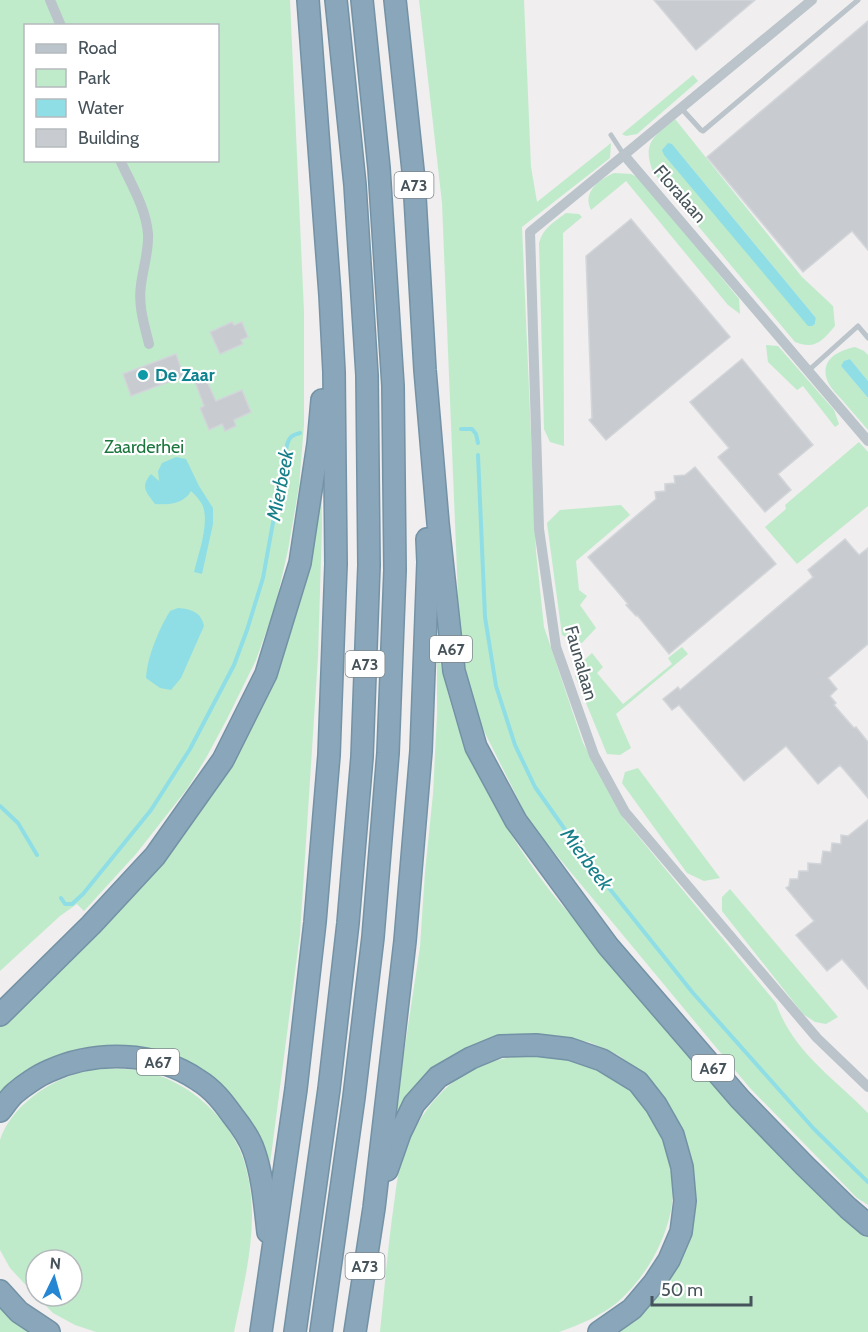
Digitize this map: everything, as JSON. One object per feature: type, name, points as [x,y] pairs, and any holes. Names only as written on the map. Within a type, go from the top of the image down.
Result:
[{"type":"highway","name":"A73","points":[[262,1329],[296,1089],[315,922],[329,755],[336,564],[330,295],[308,0]]},
{"type":"highway","name":"A73","points":[[296,1329],[329,1089],[348,923],[362,756],[369,565],[367,375],[355,185],[336,0]]},
{"type":"highway","name":"A73","points":[[322,1329],[354,1097],[373,937],[388,753],[394,570],[393,386],[380,168],[362,0]]},
{"type":"highway","name":"A73","points":[[356,1328],[374,1208],[405,941],[421,751],[428,562],[425,370],[414,180],[395,0]]},
{"type":"highway","name":"A73","points":[[0,1015],[92,925],[155,856],[223,760],[266,674],[300,563],[318,444],[330,295]]},
{"type":"highway","name":"A67","points":[[425,370],[438,524],[454,671],[476,747],[516,821],[608,946],[740,1099],[804,1165],[868,1225]]},
{"type":"highway","name":"A73","points":[[374,1208],[400,1133],[414,1104],[438,1077],[471,1058],[500,1046],[536,1045],[570,1049],[602,1060],[638,1082],[656,1106],[673,1135],[682,1167],[685,1201],[681,1232],[669,1260],[654,1283],[632,1309],[599,1332]]},
{"type":"highway","name":"A67","points":[[0,1111],[15,1093],[47,1071],[96,1057],[152,1060],[172,1066],[198,1080],[220,1098],[242,1127],[254,1150],[263,1190],[271,1263]]},
{"type":"highway","points":[[0,1291],[19,1312],[49,1332]]},
{"type":"street","points":[[50,0],[60,24]]},
{"type":"street","points":[[624,155],[812,0]]},
{"type":"street","name":"Floralaan","points":[[624,155],[868,441]]},
{"type":"street","name":"Faunalaan","points":[[624,155],[530,232],[539,529],[556,647],[594,755],[625,812],[817,1038],[868,1087]]},
{"type":"street","points":[[121,162],[146,222],[148,245],[140,298],[149,344]]},
{"type":"lane","points":[[681,108],[703,131],[855,1]]},
{"type":"lane","points":[[611,135],[624,155]]},
{"type":"lane","points":[[808,370],[858,326],[868,338]]},
{"type":"green space","name":"Zaarderhei","points":[[0,0],[290,0],[304,312],[304,425],[299,486],[275,607],[256,660],[227,719],[187,789],[136,854],[84,911],[77,904],[60,916],[0,971]]},
{"type":"green space","points":[[419,0],[524,0],[531,167],[537,202],[611,143],[610,158],[522,227],[536,552],[544,627],[583,743],[624,819],[776,1003],[783,1020],[803,1050],[868,1113],[868,1205],[857,1198],[749,1087],[530,823],[479,721],[460,646],[442,203]]},
{"type":"green space","points":[[693,75],[698,81],[637,134],[626,136],[622,134]]},
{"type":"green space","points":[[675,119],[802,277],[833,306],[835,326],[818,343],[808,345],[795,342],[653,172],[649,147],[655,136]],"holes":[[[672,144],[816,318],[815,325]]]},
{"type":"green space","points":[[614,173],[631,174],[641,179],[739,299],[740,314],[728,305],[626,181],[591,210],[590,192],[603,179]]},
{"type":"green space","points":[[566,213],[579,214],[582,217],[563,233],[564,446],[550,442],[544,429],[539,243],[546,229]]},
{"type":"green space","points":[[766,345],[778,346],[834,410],[839,424],[835,427],[803,386],[797,390],[768,362]]},
{"type":"green space","points":[[855,347],[868,355],[868,381],[850,359],[841,366],[868,398],[868,430],[833,390],[826,375],[826,368],[831,358]]},
{"type":"green space","points":[[859,442],[868,452],[868,506],[797,564],[765,527],[786,509],[785,505]]},
{"type":"green space","points":[[321,456],[322,525],[318,657],[300,934],[267,1187],[235,1109],[121,1052],[0,1103],[0,1025],[89,939],[203,803],[248,735],[263,704],[276,668]]},
{"type":"green space","points":[[621,505],[630,515],[576,561],[579,590],[587,596],[580,605],[596,628],[582,643],[575,642],[562,635],[547,523],[560,510]]},
{"type":"green space","points":[[682,647],[688,654],[616,714],[631,748],[620,755],[607,754],[575,676],[580,664],[592,653],[603,667],[597,673],[623,704],[672,664],[668,658]]},
{"type":"green space","points":[[437,649],[453,713],[475,769],[504,824],[539,876],[572,917],[868,1237],[868,1332],[609,1332],[671,1269],[687,1147],[678,1121],[665,1098],[647,1076],[618,1055],[589,1042],[568,1039],[479,1048],[395,1131],[402,1066],[420,947],[433,794],[437,715]]},
{"type":"green space","points":[[638,768],[720,878],[704,881],[687,873],[622,783],[625,772]]},
{"type":"green space","points":[[730,889],[838,1017],[826,1024],[815,1022],[803,1014],[722,911],[722,897]]},
{"type":"green space","points":[[551,1055],[585,1062],[617,1080],[636,1096],[654,1121],[666,1152],[673,1184],[667,1227],[651,1262],[628,1292],[613,1306],[559,1332],[380,1332],[398,1177],[406,1147],[422,1117],[444,1090],[472,1070],[503,1059]]},
{"type":"green space","points":[[96,1069],[131,1069],[172,1081],[199,1098],[222,1121],[239,1148],[247,1172],[252,1215],[250,1244],[234,1332],[96,1332],[75,1325],[48,1308],[84,1308],[84,1248],[24,1248],[24,1283],[10,1268],[0,1250],[0,1140],[5,1129],[11,1118],[29,1100],[51,1085],[76,1074]]},
{"type":"green space","points":[[0,1298],[41,1332],[0,1332]]},
{"type":"water","points":[[668,143],[672,144],[816,318],[815,324],[808,326],[664,155],[662,150]]},
{"type":"water","points":[[850,359],[868,381],[868,398],[841,366],[844,361]]},
{"type":"water","points":[[176,457],[186,459],[213,508],[213,524],[202,574],[194,572],[205,525],[201,502],[191,491],[180,501],[155,504],[145,489],[151,474],[159,481],[158,471],[162,463]]},
{"type":"water","points":[[178,608],[195,612],[201,617],[204,626],[181,678],[171,690],[160,688],[146,678],[151,652],[158,635],[170,611]]},
{"type":"building","points":[[654,0],[755,0],[696,50]]},
{"type":"building","points":[[868,21],[868,250],[852,231],[803,272],[707,157]]},
{"type":"building","points":[[631,219],[730,337],[606,440],[589,420],[592,418],[586,256]]},
{"type":"building","points":[[232,322],[234,325],[242,322],[248,337],[241,340],[243,344],[220,354],[210,332]]},
{"type":"building","name":"De Zaar","points":[[176,354],[184,376],[131,396],[123,374]]},
{"type":"building","points":[[742,359],[813,445],[778,474],[791,490],[765,512],[718,457],[729,448],[690,402]]},
{"type":"building","points":[[205,377],[216,401],[242,390],[251,412],[234,420],[236,426],[225,431],[222,424],[209,430],[200,408],[204,406],[195,382]]},
{"type":"building","points":[[695,467],[776,564],[669,654],[588,557],[656,499],[655,492],[665,491],[665,484],[675,483],[674,476],[685,475]]},
{"type":"building","points":[[845,539],[859,555],[868,548],[868,644],[828,678],[837,689],[830,696],[836,703],[834,705],[868,742],[868,798],[840,765],[818,784],[786,746],[744,781],[679,705],[672,710],[663,699],[678,687],[680,690],[813,577],[808,570]]},
{"type":"building","points":[[868,820],[868,989],[842,959],[827,971],[796,935],[814,921],[786,888],[789,886],[790,879],[798,879],[799,871],[808,871],[808,863],[821,864],[823,851],[831,852],[832,843],[841,844],[841,835],[848,836]]},
{"type":"waterway","name":"Mierbeek","points":[[461,429],[472,429],[478,443]]},
{"type":"waterway","name":"Mierbeek","points":[[61,898],[65,904],[72,904],[83,894],[151,810],[190,749],[234,665],[263,578],[287,445],[291,437],[300,433]]},
{"type":"waterway","name":"Mierbeek","points":[[478,455],[485,617],[496,686],[515,745],[535,787],[585,858],[693,993],[814,1129],[868,1182]]},
{"type":"waterway","name":"Mierbeek","points":[[0,806],[18,823],[37,855]]},
{"type":"place","name":"De Zaar","points":[[143,375]]}]
